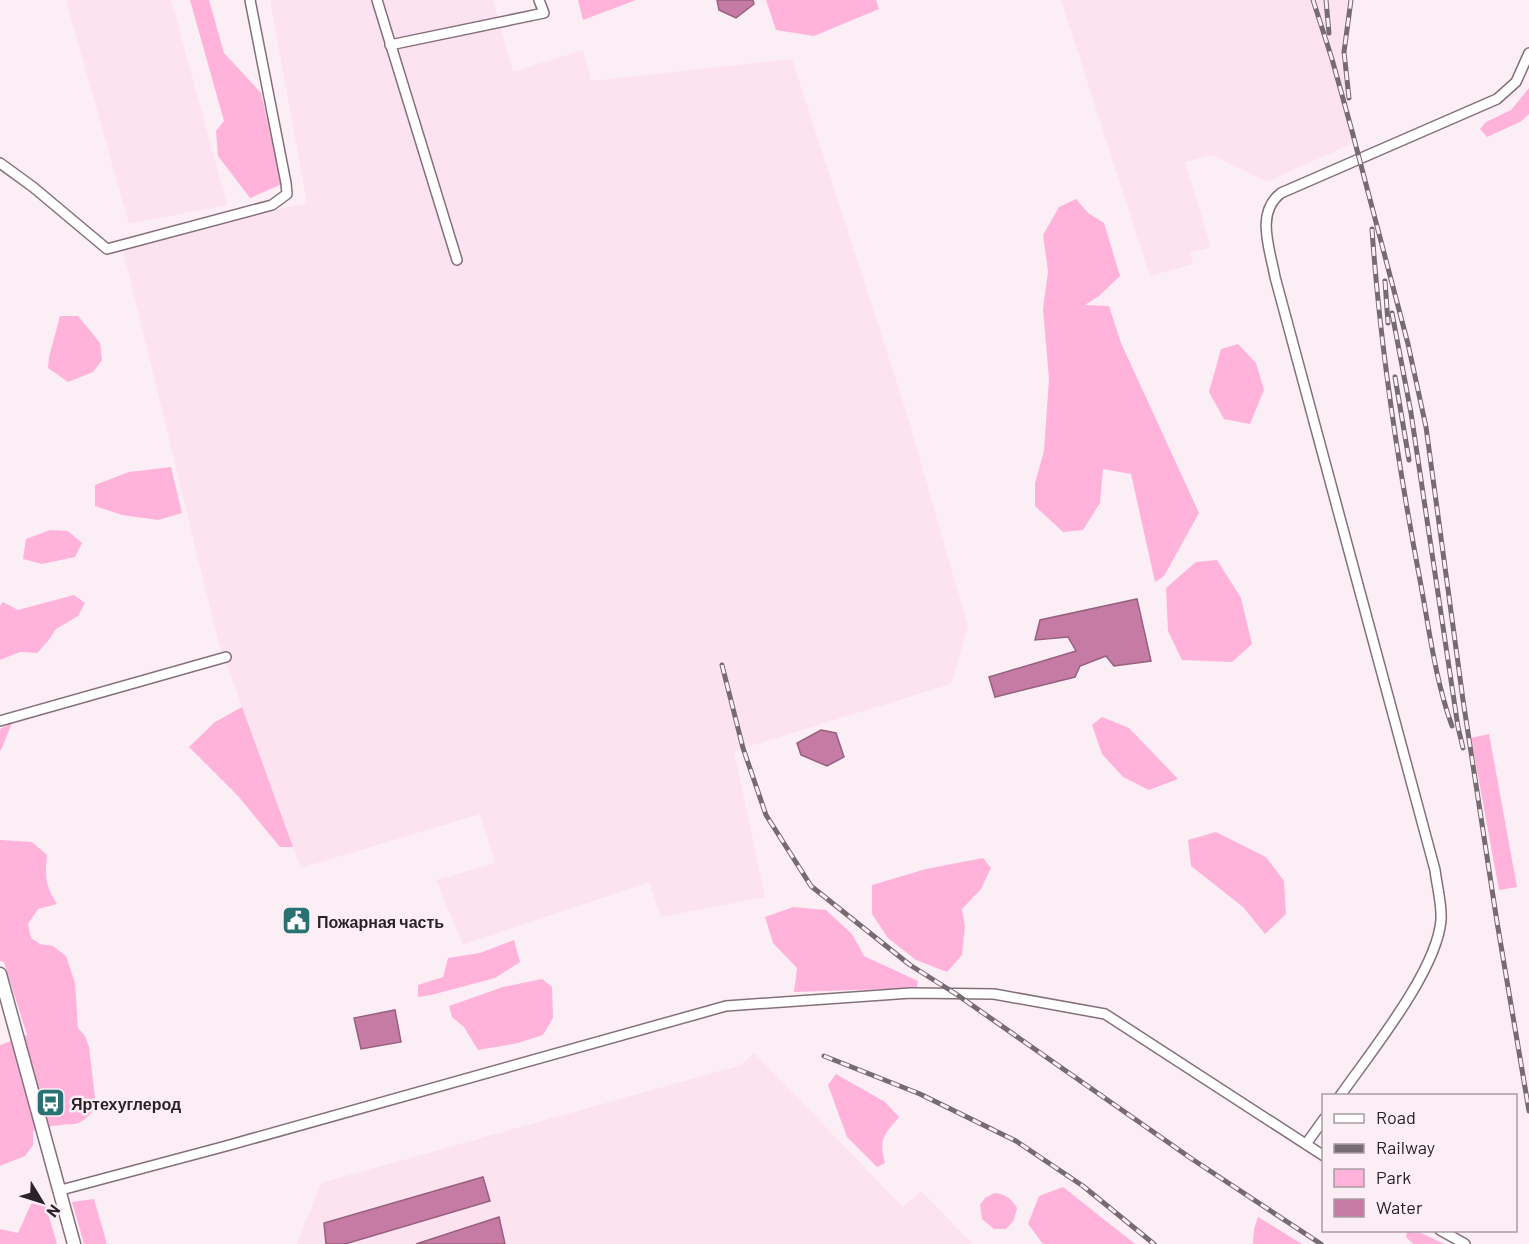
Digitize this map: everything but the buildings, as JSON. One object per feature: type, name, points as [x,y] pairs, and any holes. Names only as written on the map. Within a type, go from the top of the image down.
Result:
[{"type":"main road","points":[[0,974],[74,1244]]},
{"type":"street","points":[[0,163],[33,187],[107,249],[272,205],[287,194],[286,183],[250,0]]},
{"type":"street","points":[[377,0],[457,260]]},
{"type":"street","points":[[390,45],[544,13],[539,0]]},
{"type":"street","points":[[1341,1094],[1394,1019],[1426,966],[1438,937],[1441,907],[1435,870],[1275,277],[1266,225],[1268,211],[1272,200],[1281,193],[1497,99],[1516,82],[1529,53]]},
{"type":"street","points":[[0,721],[226,657]]},
{"type":"street","points":[[61,1190],[238,1143],[726,1006],[911,993],[994,994],[1105,1014],[1322,1155]]},
{"type":"street","points":[[1306,1144],[1322,1120]]},
{"type":"street","points":[[1443,1232],[1464,1244]]},
{"type":"shaded area","points":[[66,0],[171,0],[227,205],[129,224]]},
{"type":"shaded area","points":[[270,0],[493,0],[513,72],[583,50],[591,81],[792,59],[905,408],[968,627],[951,684],[734,751],[765,897],[661,917],[649,882],[463,945],[436,880],[495,863],[480,814],[301,868],[219,644],[122,246],[307,203]]},
{"type":"shaded area","points":[[1061,0],[1353,0],[1341,61],[1355,142],[1267,182],[1212,155],[1185,162],[1211,247],[1190,253],[1193,264],[1150,276]]},
{"type":"shaded area","points":[[754,1053],[903,1207],[921,1191],[973,1244],[297,1244],[321,1183],[741,1065]]},
{"type":"green space","points":[[190,0],[209,0],[224,53],[261,93],[282,184],[250,198],[218,156],[216,131],[224,121]]},
{"type":"green space","points":[[578,0],[636,0],[583,20]]},
{"type":"green space","points":[[766,0],[876,0],[879,9],[814,36],[776,30]]},
{"type":"green space","points":[[1529,88],[1529,114],[1520,122],[1487,137],[1480,129],[1486,122],[1511,110]]},
{"type":"green space","points":[[1076,199],[1088,213],[1104,223],[1120,276],[1099,296],[1085,305],[1109,306],[1121,343],[1199,513],[1164,576],[1155,582],[1131,474],[1103,469],[1100,503],[1083,530],[1063,532],[1035,506],[1035,483],[1044,451],[1049,379],[1043,309],[1048,271],[1043,235],[1059,207]]},
{"type":"green space","points":[[60,316],[78,316],[100,343],[102,360],[93,372],[68,382],[48,368]]},
{"type":"green space","points":[[1238,344],[1256,363],[1264,390],[1250,424],[1224,419],[1209,392],[1221,349]]},
{"type":"green space","points":[[171,467],[182,513],[158,520],[122,515],[95,506],[95,485],[129,472]]},
{"type":"green space","points":[[50,530],[68,531],[82,543],[75,557],[42,564],[23,559],[26,539]]},
{"type":"green space","points":[[1217,560],[1241,598],[1252,644],[1232,662],[1182,660],[1168,631],[1166,588],[1196,562]]},
{"type":"green space","points":[[74,595],[85,603],[78,616],[56,629],[37,653],[20,652],[0,660],[0,606],[3,602],[18,610]]},
{"type":"green space","points":[[242,707],[293,847],[280,847],[238,796],[189,747],[215,722]]},
{"type":"green space","points":[[1102,717],[1129,728],[1178,779],[1149,790],[1123,777],[1102,754],[1092,725]]},
{"type":"green space","points":[[12,723],[2,748],[0,751],[0,729]]},
{"type":"green space","points":[[1489,734],[1517,887],[1499,890],[1471,738]]},
{"type":"green space","points":[[1216,832],[1266,857],[1284,881],[1286,914],[1265,934],[1243,907],[1191,866],[1188,840]]},
{"type":"green space","points":[[0,840],[32,842],[47,855],[47,881],[57,904],[38,909],[28,924],[31,938],[40,944],[53,946],[66,956],[75,983],[78,1028],[85,1036],[89,1047],[96,1107],[85,1119],[76,1124],[50,1126],[33,1131],[33,1145],[25,1156],[0,1166],[0,1045],[27,1035],[4,962],[0,961]]},
{"type":"green space","points":[[983,858],[991,868],[981,889],[962,909],[965,926],[962,955],[947,972],[916,960],[888,938],[872,914],[872,885],[926,869]]},
{"type":"green space","points":[[793,907],[826,910],[852,934],[864,956],[918,981],[917,988],[794,992],[797,968],[773,943],[765,917]]},
{"type":"green space","points":[[514,940],[520,962],[495,978],[418,997],[418,985],[443,977],[448,958],[480,953]]},
{"type":"green space","points":[[542,979],[552,987],[553,1018],[543,1035],[518,1043],[478,1050],[464,1027],[452,1017],[449,1006],[503,987]]},
{"type":"green space","points":[[836,1074],[885,1102],[899,1117],[884,1138],[882,1148],[885,1163],[877,1167],[847,1137],[828,1085]]},
{"type":"green space","points":[[1063,1187],[1135,1244],[1043,1244],[1028,1224],[1039,1196]]},
{"type":"green space","points":[[994,1193],[1007,1197],[1017,1208],[1014,1220],[1006,1229],[994,1229],[982,1219],[980,1205],[985,1198]]},
{"type":"green space","points":[[94,1199],[107,1244],[84,1244],[72,1202]]},
{"type":"green space","points":[[44,1200],[57,1244],[0,1244],[0,1229],[18,1233],[31,1204]]},
{"type":"green space","points":[[1258,1217],[1302,1244],[1253,1244]]},
{"type":"green space","points":[[1407,1232],[1419,1232],[1444,1244],[1413,1244],[1406,1237]]},
{"type":"water","points":[[717,0],[753,0],[754,4],[736,18],[719,10]]},
{"type":"water","points":[[1137,599],[1151,661],[1114,666],[1106,656],[1080,666],[1075,677],[995,697],[989,677],[1076,651],[1068,637],[1035,640],[1040,620]]},
{"type":"water","points":[[821,730],[836,733],[844,757],[827,766],[801,755],[797,743]]},
{"type":"water","points":[[395,1010],[401,1042],[361,1049],[354,1018]]},
{"type":"water","points":[[483,1177],[490,1201],[345,1244],[326,1244],[324,1223]]},
{"type":"water","points":[[499,1217],[505,1244],[416,1244]]},
{"type":"railway","points":[[1313,0],[1352,131],[1408,344],[1426,427],[1463,700],[1529,1111]]},
{"type":"railway","points":[[1326,0],[1329,33]]},
{"type":"railway","points":[[1349,98],[1344,52],[1351,0]]},
{"type":"railway","points":[[1372,229],[1380,317],[1397,449],[1433,653],[1452,726]]},
{"type":"railway","points":[[1385,281],[1388,323]]},
{"type":"railway","points":[[1392,313],[1411,413],[1463,748]]},
{"type":"railway","points":[[1395,377],[1409,460]]},
{"type":"railway","points":[[722,665],[743,748],[766,815],[811,886],[910,965],[956,994],[1192,1159],[1321,1244]]},
{"type":"railway","points":[[824,1056],[920,1094],[1016,1141],[1083,1186],[1154,1244]]},
{"type":"place","name":"Пожарная часть","points":[[296,921]]},
{"type":"place","name":"Яртехуглерод","points":[[50,1103]]}]
